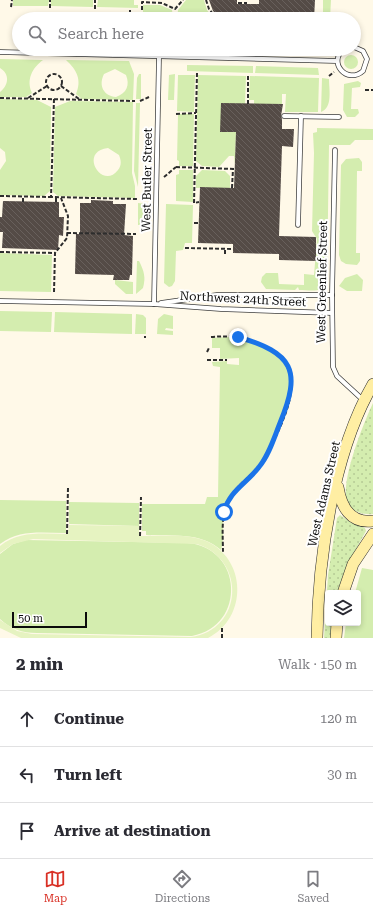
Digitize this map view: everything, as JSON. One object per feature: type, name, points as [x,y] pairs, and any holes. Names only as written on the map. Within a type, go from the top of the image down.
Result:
[{"type":"main road","name":"West Adams Street","points":[[317,638],[322,559],[328,520],[337,480],[347,446],[364,400],[373,384]]},
{"type":"main road","points":[[337,480],[340,501],[345,510],[359,520],[373,521]]},
{"type":"main road","points":[[344,590],[353,564],[373,534]]},
{"type":"main road","points":[[336,638],[337,626]]},
{"type":"lane","points":[[338,56],[337,61],[339,69],[346,75],[355,76],[363,71],[367,63],[365,55],[361,50]]},
{"type":"lane","points":[[0,52],[12,52]]},
{"type":"lane","points":[[150,56],[337,61]]},
{"type":"lane","name":"West Butler Street","points":[[154,304],[159,57]]},
{"type":"lane","points":[[284,116],[339,117]]},
{"type":"lane","points":[[298,224],[301,116]]},
{"type":"lane","name":"West Greenlief Street","points":[[335,150],[332,295],[333,366],[337,376],[364,400]]},
{"type":"lane","name":"Northwest 24th Street","points":[[154,304],[217,295],[332,295]]},
{"type":"lane","name":"Northwest 24th Street","points":[[0,301],[154,304],[222,309],[332,313]]},
{"type":"path","points":[[12,0],[12,8]]},
{"type":"path","points":[[50,0],[50,8]]},
{"type":"path","points":[[95,0],[95,9]]},
{"type":"path","points":[[142,10],[142,1],[162,3],[175,9],[183,0]]},
{"type":"path","points":[[206,0],[211,12]]},
{"type":"path","points":[[238,2],[247,3]]},
{"type":"path","points":[[197,73],[194,203],[199,202]]},
{"type":"path","points":[[47,86],[48,77],[54,74],[62,79],[61,86]]},
{"type":"path","points":[[248,75],[248,104]]},
{"type":"path","points":[[47,86],[54,90],[61,86]]},
{"type":"path","points":[[28,98],[47,86]]},
{"type":"path","points":[[61,86],[79,99]]},
{"type":"path","points":[[365,90],[373,90]]},
{"type":"path","points":[[140,101],[149,97]]},
{"type":"path","points":[[0,98],[135,101]]},
{"type":"path","points":[[51,197],[54,99]]},
{"type":"path","points":[[176,114],[196,113]]},
{"type":"path","points":[[166,175],[176,167],[234,169],[232,188]]},
{"type":"path","points":[[0,196],[137,199]]},
{"type":"path","points":[[23,196],[23,202]]},
{"type":"path","points":[[56,197],[56,202]]},
{"type":"path","points":[[54,292],[55,253],[67,238],[68,216],[61,198]]},
{"type":"path","points":[[194,223],[199,223]]},
{"type":"path","points":[[67,233],[136,234]]},
{"type":"path","points":[[185,248],[233,248]]},
{"type":"path","points":[[225,248],[225,254]]},
{"type":"path","points":[[0,252],[55,253]]},
{"type":"path","points":[[211,337],[238,337],[267,347],[285,360],[290,370],[292,382],[290,398],[264,460],[259,468],[231,495],[226,504],[223,553]]},
{"type":"path","points":[[207,352],[209,348]]},
{"type":"path","points":[[207,360],[227,360]]},
{"type":"path","points":[[67,534],[68,488]]},
{"type":"path","points":[[140,536],[141,497]]},
{"type":"path","points":[[222,628],[222,638]]},
{"type":"green space","points":[[13,0],[49,0],[48,6],[13,6]]},
{"type":"green space","points":[[51,0],[93,0],[93,7],[51,6]]},
{"type":"green space","points":[[98,0],[134,0],[134,5],[138,5],[138,8],[97,7]]},
{"type":"green space","points":[[186,0],[204,0],[209,12],[178,12]]},
{"type":"green space","points":[[323,0],[331,0],[330,12],[323,12]]},
{"type":"green space","points":[[143,5],[160,5],[172,10],[172,12],[143,12]]},
{"type":"green space","points":[[347,56],[355,56],[358,59],[358,65],[354,69],[348,69],[344,65],[344,59]]},
{"type":"green space","points":[[0,59],[43,60],[39,63],[31,75],[30,88],[32,93],[26,97],[0,97],[0,92],[7,83],[7,76],[0,68]]},
{"type":"green space","points":[[66,60],[129,61],[134,74],[133,100],[82,99],[76,94],[79,84],[76,71]],"holes":[[[115,69],[126,75],[128,82],[127,88],[120,95],[116,97],[108,95],[103,90],[102,78],[104,74]]]},
{"type":"green space","points":[[187,65],[253,66],[253,73],[187,71]]},
{"type":"green space","points":[[256,66],[318,68],[319,75],[255,73]]},
{"type":"green space","points":[[139,74],[141,74],[141,99],[136,99],[137,78]]},
{"type":"green space","points":[[175,74],[174,100],[168,100],[169,75]]},
{"type":"green space","points":[[178,75],[195,75],[194,112],[177,111]]},
{"type":"green space","points":[[198,75],[246,76],[245,104],[220,132],[236,132],[235,165],[234,156],[229,156],[219,167],[202,166],[196,161]]},
{"type":"green space","points":[[250,76],[319,78],[318,112],[285,112],[286,94],[282,94],[282,104],[254,104],[254,100],[249,100]]},
{"type":"green space","points":[[322,78],[329,79],[330,98],[327,107],[321,112]]},
{"type":"green space","points":[[358,81],[361,83],[360,87],[352,88],[351,109],[358,109],[359,113],[355,117],[347,117],[343,110],[344,84]]},
{"type":"green space","points":[[0,99],[37,100],[51,107],[50,191],[44,196],[0,195],[0,170],[6,161],[5,152],[0,148]]},
{"type":"green space","points":[[70,101],[133,102],[132,173],[135,186],[135,198],[58,196],[53,192],[55,107]],"holes":[[[108,148],[119,155],[121,164],[118,170],[112,175],[105,176],[96,168],[94,162],[95,156],[99,151]]]},
{"type":"green space","points":[[136,103],[140,103],[138,187],[134,171]]},
{"type":"green space","points":[[194,114],[193,166],[179,166],[179,161],[177,160],[178,115]]},
{"type":"green space","points":[[317,128],[373,129],[373,140],[355,140],[350,145],[329,145],[327,281],[325,285],[319,290],[299,290],[298,287],[295,290],[266,289],[261,282],[262,277],[266,273],[278,273],[279,284],[304,285],[304,274],[314,275],[317,239],[312,231],[314,153],[313,133],[317,132]]},
{"type":"green space","points":[[359,158],[362,162],[362,171],[357,171],[356,253],[360,253],[360,261],[357,265],[346,264],[341,261],[339,255],[341,165],[346,159]]},
{"type":"green space","points":[[179,170],[193,170],[193,202],[176,201],[176,175],[179,174]]},
{"type":"green space","points":[[202,170],[225,171],[230,176],[230,188],[196,188],[196,176]]},
{"type":"green space","points":[[138,203],[146,204],[146,220],[141,225],[138,225]]},
{"type":"green space","points":[[166,204],[193,205],[192,243],[185,243],[183,250],[176,251],[175,281],[172,286],[169,287],[164,283]]},
{"type":"green space","points":[[0,253],[52,255],[51,292],[0,291]]},
{"type":"green space","points":[[137,261],[139,261],[142,268],[144,281],[143,288],[136,294]]},
{"type":"green space","points":[[357,274],[363,280],[362,291],[347,291],[339,286],[345,278]]},
{"type":"green space","points":[[115,280],[133,282],[133,294],[126,294],[115,284]]},
{"type":"green space","points":[[0,311],[52,312],[51,332],[0,331]]},
{"type":"green space","points":[[55,312],[132,314],[132,334],[54,332]]},
{"type":"green space","points":[[136,314],[143,315],[146,318],[146,334],[135,334]]},
{"type":"green space","points":[[164,314],[173,316],[173,329],[166,328],[165,330],[173,331],[173,335],[157,334],[158,319]]},
{"type":"green space","points":[[230,337],[250,341],[270,350],[285,363],[289,372],[291,382],[290,392],[271,444],[260,464],[238,485],[227,500],[223,512],[223,538],[221,550],[204,540],[186,536],[146,535],[146,531],[142,531],[142,504],[205,504],[207,497],[218,497],[220,367],[213,366],[212,362],[227,361],[227,364],[239,365],[239,358],[220,359],[220,348],[212,348],[212,338]]},
{"type":"green space","points":[[373,403],[373,514],[369,514],[358,512],[351,508],[347,501],[346,492],[347,480],[354,452]]},
{"type":"green space","points":[[0,500],[66,501],[66,533],[23,534],[8,539],[0,544]]},
{"type":"green space","points":[[69,502],[139,503],[139,526],[69,524]]},
{"type":"green space","points":[[340,515],[350,522],[365,528],[366,531],[347,565],[338,590],[327,590],[328,575],[337,518]]},
{"type":"green space","points":[[69,525],[139,526],[139,536],[182,536],[198,538],[206,541],[219,550],[229,561],[235,574],[237,589],[236,603],[230,617],[221,629],[208,638],[21,638],[0,628],[0,620],[17,631],[32,634],[191,637],[208,632],[221,622],[229,609],[232,594],[231,579],[224,564],[213,552],[197,544],[33,539],[13,544],[0,553],[0,546],[16,537],[32,534],[68,534]]},
{"type":"green space","points":[[26,540],[187,543],[206,548],[219,558],[228,572],[231,587],[229,603],[222,618],[210,629],[192,636],[37,633],[22,631],[13,628],[0,619],[0,554],[13,544]]},
{"type":"green space","points":[[362,568],[373,570],[373,638],[344,638],[346,626],[361,626],[361,590],[356,590]]},
{"type":"green space","points":[[325,622],[325,626],[332,626],[331,638],[324,638]]},
{"type":"building","points":[[209,0],[237,0],[237,4],[259,4],[259,0],[315,0],[314,12],[213,11]]},
{"type":"building","points":[[221,103],[283,104],[281,116],[282,129],[294,129],[293,147],[282,146],[279,236],[316,237],[316,261],[279,260],[279,254],[233,253],[233,244],[198,243],[200,187],[234,188],[236,132],[220,132]]},
{"type":"building","points":[[91,200],[113,201],[113,204],[126,204],[124,235],[133,236],[132,275],[130,275],[129,280],[113,280],[114,275],[75,274],[76,234],[80,234],[80,203],[91,203]]},
{"type":"building","points":[[3,201],[59,202],[59,217],[64,217],[63,236],[59,235],[58,250],[2,248],[3,232],[0,232],[0,217],[2,217]]},
{"type":"route","points":[[224,512],[231,495],[259,468],[264,460],[274,440],[290,398],[292,387],[292,376],[290,370],[285,360],[281,356],[262,345],[238,337]]}]
